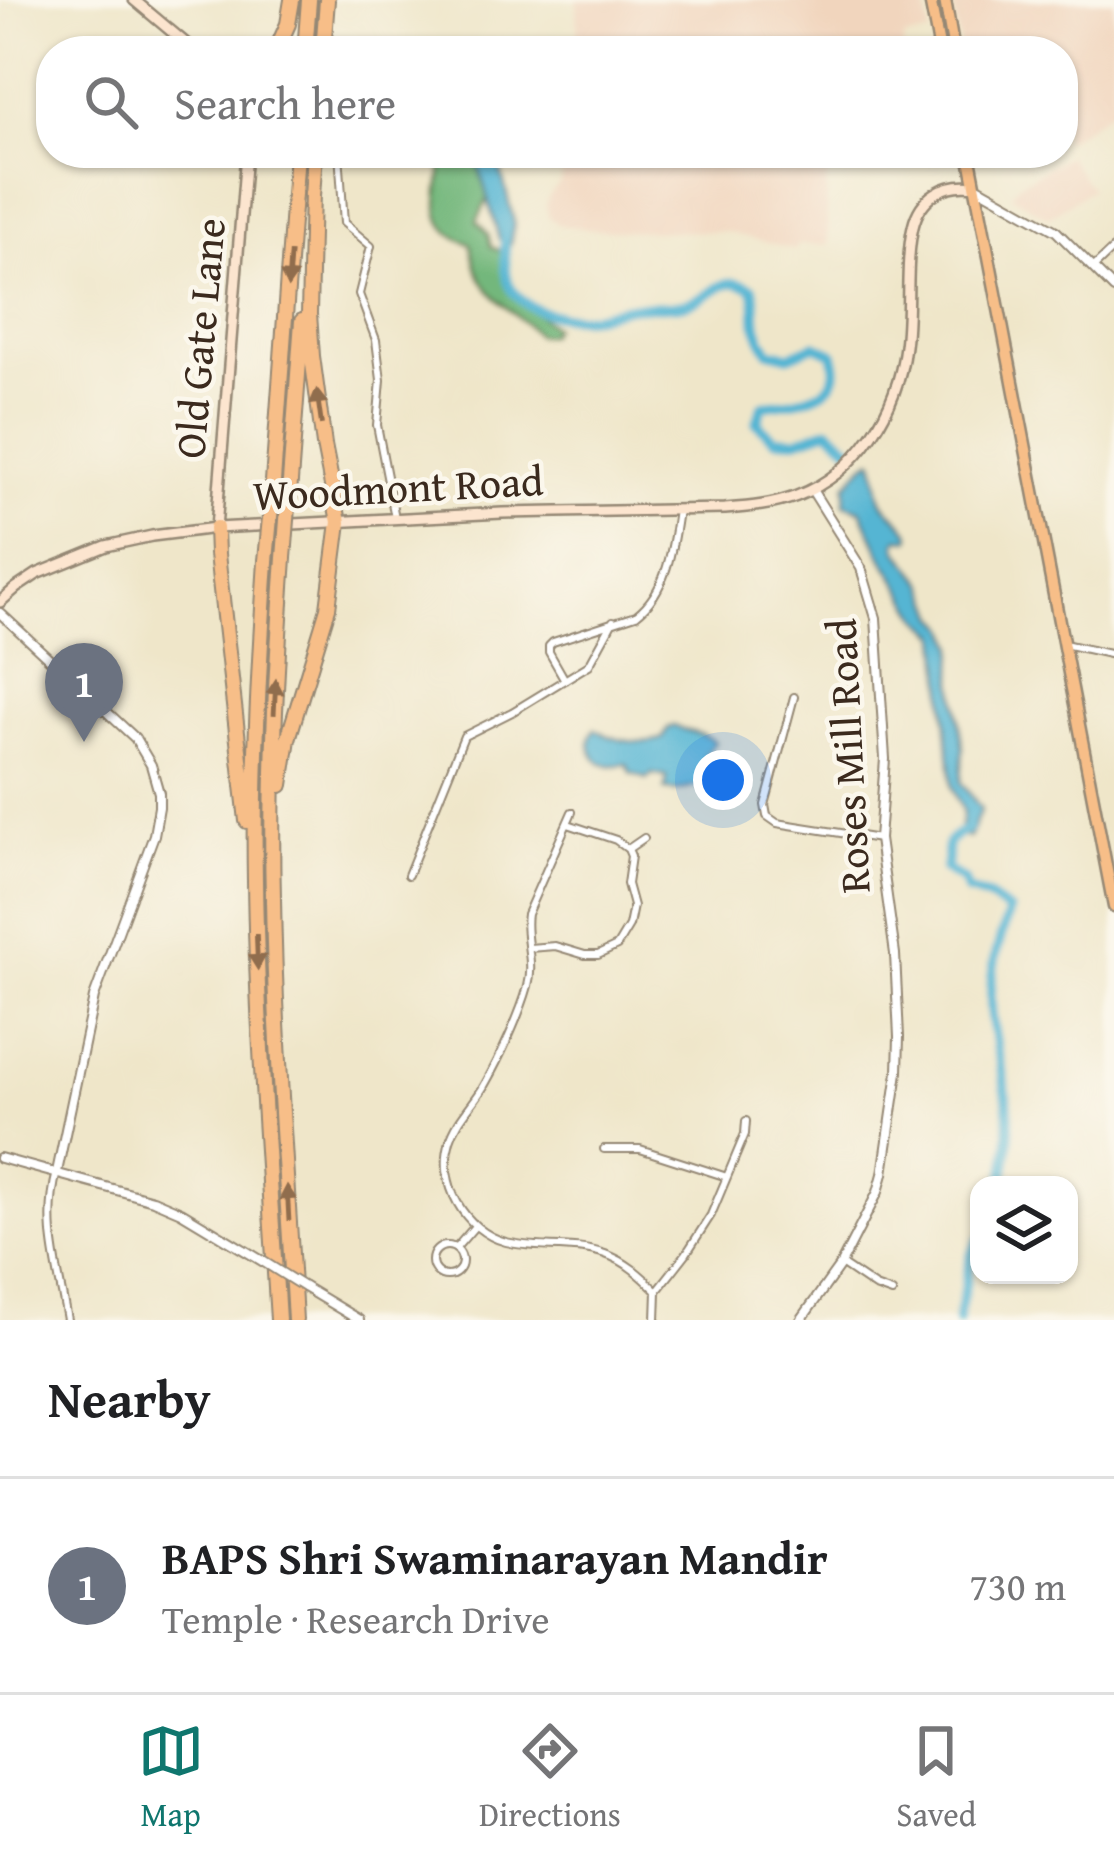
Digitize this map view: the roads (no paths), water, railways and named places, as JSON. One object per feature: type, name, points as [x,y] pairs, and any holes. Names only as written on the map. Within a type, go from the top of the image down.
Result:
[{"type":"highway","points":[[283,36],[292,0]]},
{"type":"highway","points":[[306,36],[309,0]]},
{"type":"highway","points":[[324,36],[326,0]]},
{"type":"highway","points":[[255,899],[256,749],[266,561],[296,168]]},
{"type":"highway","points":[[296,1320],[274,940],[273,747],[314,168]]},
{"type":"highway","points":[[274,940],[283,760],[328,608],[339,523],[312,356],[312,192]]},
{"type":"highway","points":[[216,528],[255,899],[278,1320]]},
{"type":"main road","points":[[134,0],[148,4],[180,36]]},
{"type":"main road","points":[[930,0],[943,36]]},
{"type":"main road","points":[[945,0],[947,36]]},
{"type":"main road","name":"Old Gate Lane","points":[[216,528],[245,168]]},
{"type":"main road","points":[[972,168],[1114,908]]},
{"type":"main road","points":[[812,490],[860,451],[895,392],[905,345],[912,233],[920,209],[941,190],[975,186]]},
{"type":"main road","name":"Woodmont Road","points":[[0,602],[38,574],[103,548],[152,536],[216,528],[515,512],[755,507],[812,490]]},
{"type":"street","points":[[340,168],[344,223],[371,246],[359,294],[376,340],[381,380],[377,425],[394,518]]},
{"type":"street","points":[[975,186],[1056,231],[1114,289]]},
{"type":"street","points":[[1094,267],[1114,248]]},
{"type":"street","name":"Roses Mill Road","points":[[802,1320],[841,1264],[878,1192],[898,1072],[899,1022],[879,839],[885,759],[876,618],[861,568],[812,490]]},
{"type":"street","points":[[565,680],[549,652],[550,644],[636,615],[651,599],[670,555],[678,510]]},
{"type":"street","points":[[0,613],[136,737],[151,765],[158,793],[154,835],[94,997],[50,1199],[67,1320]]},
{"type":"street","points":[[408,875],[464,736],[589,665],[613,621]]},
{"type":"street","points":[[1064,644],[1114,655]]},
{"type":"street","points":[[794,697],[765,805],[767,816],[777,824],[879,839]]},
{"type":"street","points":[[572,812],[529,907],[526,926],[531,970],[523,999],[487,1081],[449,1144],[451,1190],[475,1226],[506,1242],[603,1253],[638,1273],[657,1291]]},
{"type":"street","points":[[529,948],[555,946],[591,956],[617,946],[626,933],[632,913],[628,848],[568,824]]},
{"type":"street","points":[[628,848],[644,838]]},
{"type":"street","points":[[656,1320],[657,1291],[711,1215],[746,1121]]},
{"type":"street","points":[[604,1149],[640,1149],[727,1177]]},
{"type":"street","points":[[0,1158],[168,1206],[358,1320]]},
{"type":"street","points":[[456,1248],[475,1226]]},
{"type":"street","points":[[456,1248],[462,1262],[457,1272],[446,1276],[436,1272],[431,1260],[436,1250],[456,1248]]},
{"type":"street","points":[[841,1264],[892,1293]]},
{"type":"water","points":[[479,168],[500,168],[514,222],[510,244],[499,239]]},
{"type":"water","points":[[873,459],[883,502],[911,535],[910,539],[899,538],[898,550],[926,585],[955,645],[961,782],[981,809],[969,838],[960,833],[963,812],[952,787],[939,635],[921,619],[883,558],[861,510],[845,504],[846,485]]},
{"type":"water","points":[[674,726],[715,742],[705,755],[700,786],[665,790],[667,777],[652,774],[647,779],[631,773],[627,764],[602,763],[591,750],[595,729],[619,739],[646,742],[663,738]]},
{"type":"waterway","points":[[504,231],[511,288],[531,307],[551,314],[583,317],[629,307],[678,305],[727,283],[753,288],[757,325],[769,351],[789,356],[815,345],[834,354],[836,370],[831,384],[815,395],[762,406],[757,423],[775,439],[796,440],[829,429],[851,448]]},
{"type":"waterway","points":[[968,828],[950,841],[945,869],[964,881],[967,891],[988,897],[1009,911],[994,963],[991,995],[1009,1121],[1004,1176]]},
{"type":"waterway","points":[[958,1320],[970,1260]]},
{"type":"place","name":"BAPS Shri Swaminarayan Mandir","points":[[84,742]]}]
